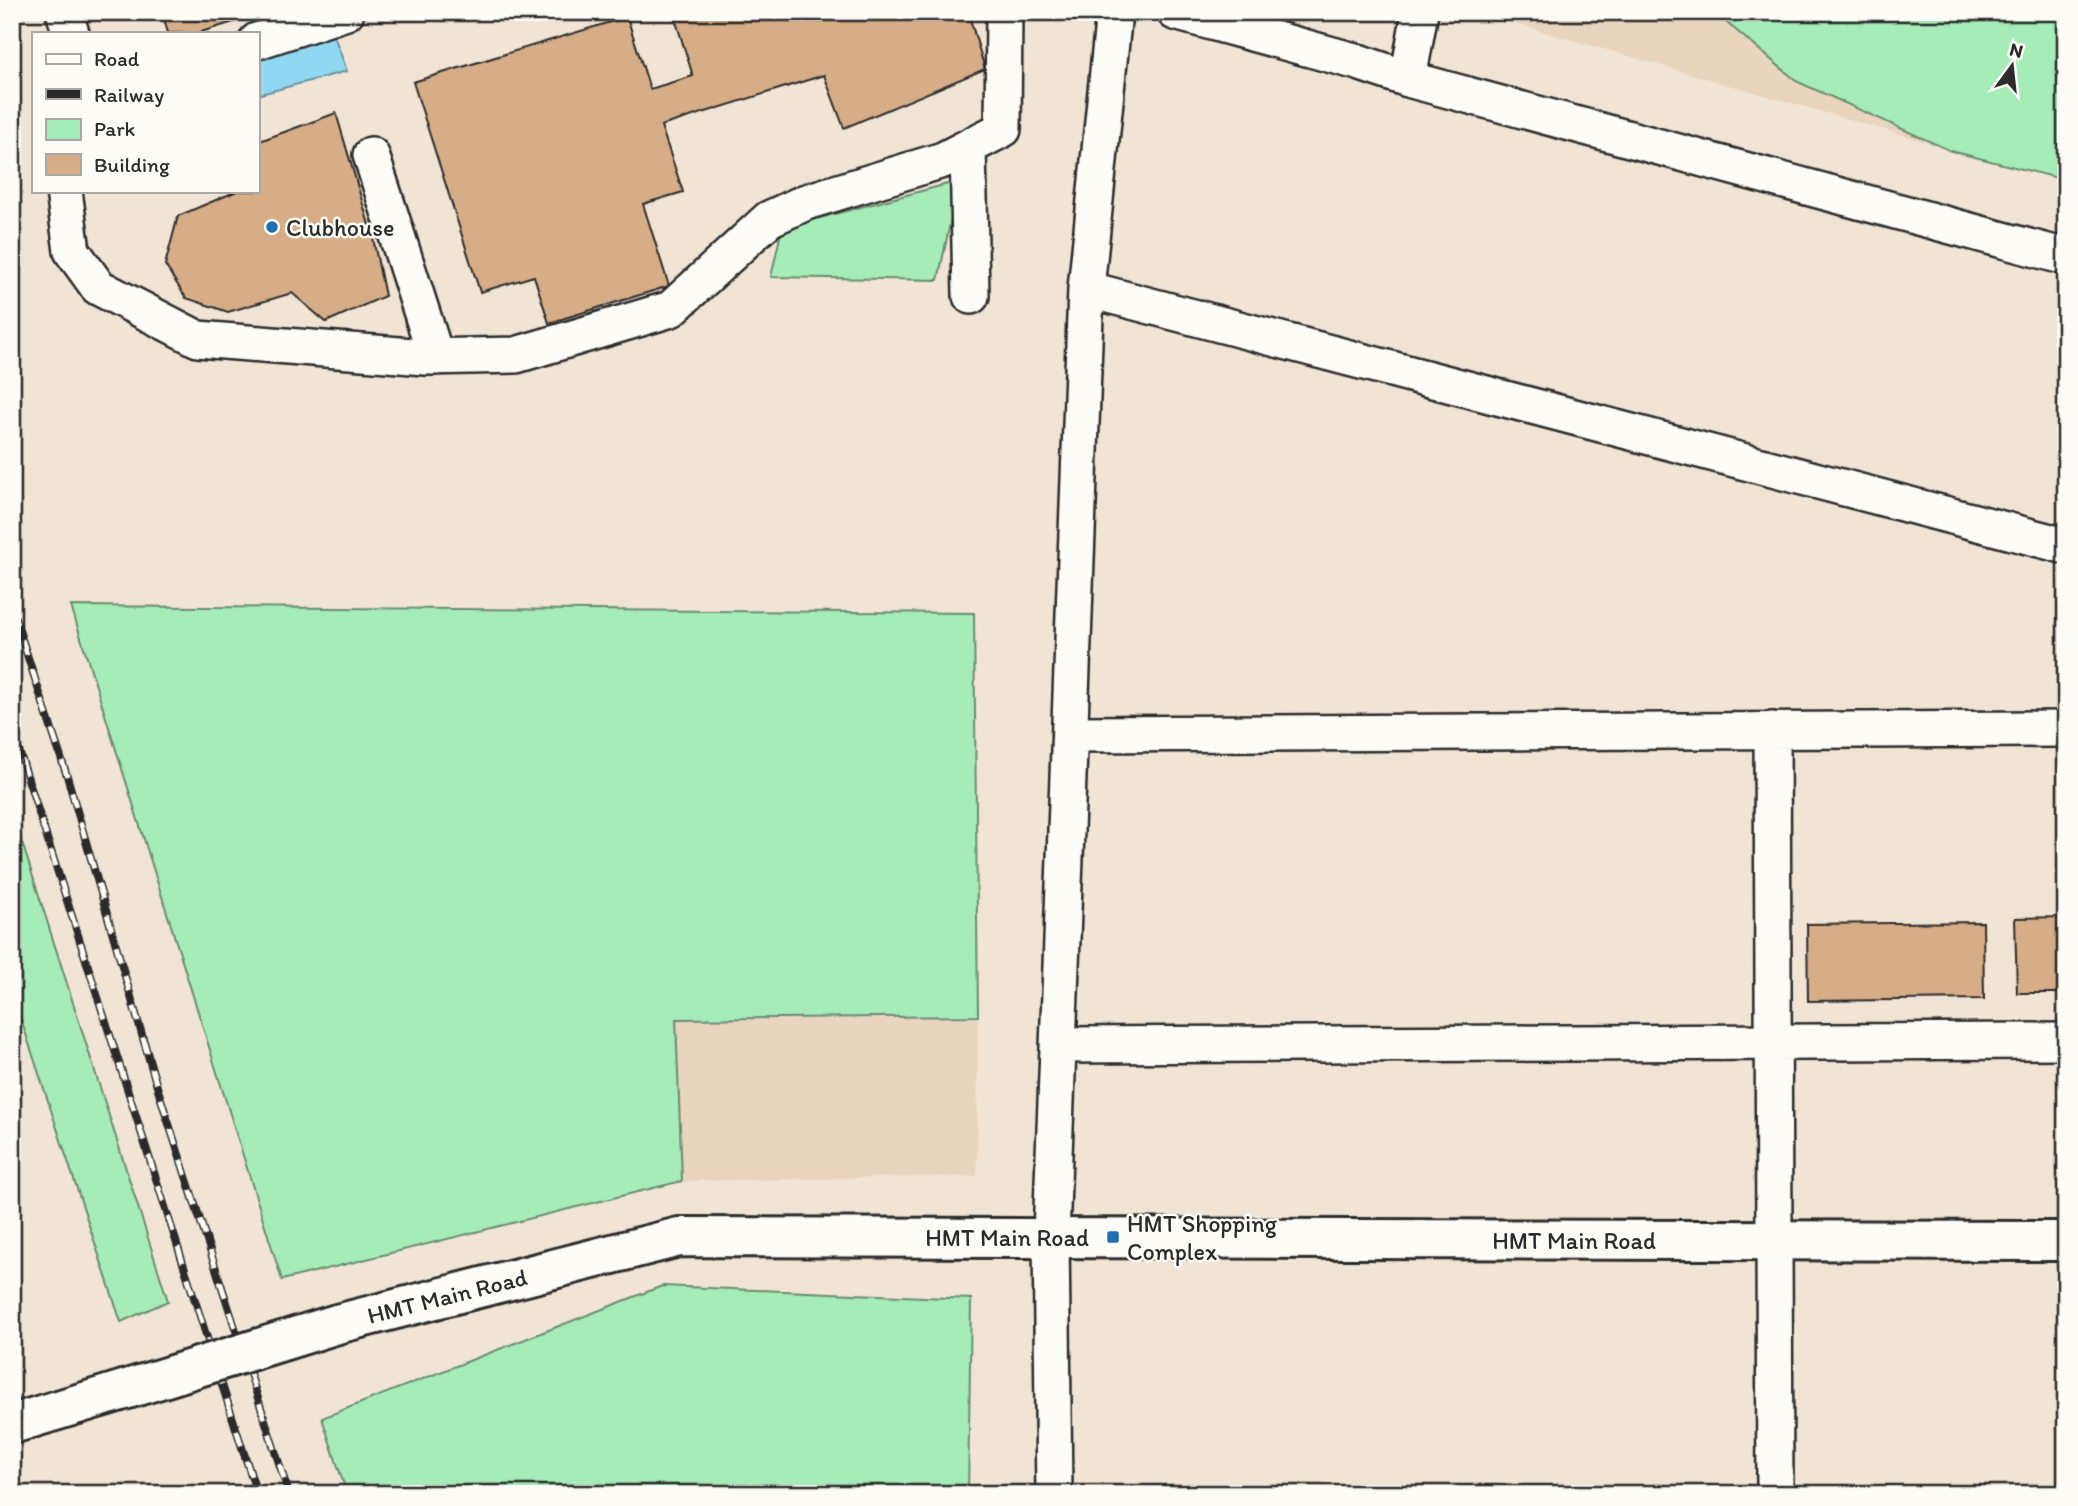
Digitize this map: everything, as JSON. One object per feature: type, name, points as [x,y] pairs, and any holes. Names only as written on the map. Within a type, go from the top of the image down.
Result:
[{"type":"street","points":[[64,12],[71,32]]},
{"type":"street","points":[[259,40],[346,12]]},
{"type":"street","points":[[64,192],[72,251],[98,287],[198,340],[436,357],[516,355],[671,309],[769,219],[806,202],[943,160],[1003,129],[1004,12]]},
{"type":"street","points":[[1054,1494],[1051,1237],[1086,289],[1114,12]]},
{"type":"street","points":[[1175,12],[1358,62],[1408,79],[2066,257]]},
{"type":"street","points":[[1408,79],[1420,12]]},
{"type":"street","points":[[968,147],[971,296]]},
{"type":"street","points":[[371,155],[436,357]]},
{"type":"street","points":[[1086,289],[2066,546]]},
{"type":"street","points":[[1070,734],[2066,729]]},
{"type":"street","points":[[1772,730],[1775,1494]]},
{"type":"street","points":[[1059,1045],[2066,1041]]},
{"type":"street","name":"HMT Main Road","points":[[12,1424],[337,1324],[679,1237],[2066,1241]]},
{"type":"shaded area","points":[[1475,12],[2066,12],[2066,182]]},
{"type":"shaded area","points":[[978,1016],[977,1176],[682,1181],[676,1019]]},
{"type":"green space","points":[[1714,12],[2066,12],[2066,180],[1951,151],[1798,82]]},
{"type":"green space","points":[[959,181],[938,280],[771,277],[782,228]]},
{"type":"green space","points":[[71,606],[974,613],[978,1016],[676,1019],[682,1181],[282,1280]]},
{"type":"green space","points":[[12,811],[168,1301],[121,1322],[12,992]]},
{"type":"green space","points":[[662,1286],[971,1299],[968,1494],[347,1494],[322,1418]]},
{"type":"water","points":[[333,33],[347,71],[259,94],[259,56]]},
{"type":"building","points":[[162,12],[266,12],[201,32],[168,32]]},
{"type":"building","points":[[673,12],[968,12],[985,69],[844,128],[824,75],[661,126],[683,192],[643,204],[669,286],[549,323],[534,276],[480,292],[413,82],[627,17],[650,89],[693,76]]},
{"type":"building","name":"Clubhouse","points":[[336,113],[373,238],[385,296],[326,322],[292,293],[228,312],[186,298],[165,265],[178,216],[235,192],[259,192],[259,141]]},
{"type":"building","points":[[2066,917],[2066,993],[2017,993],[2015,918]]},
{"type":"building","points":[[1983,922],[1984,999],[1808,1001],[1807,924]]},
{"type":"railway","points":[[12,609],[67,776],[158,1090],[289,1494]]},
{"type":"railway","points":[[12,729],[257,1494]]},
{"type":"place","name":"Clubhouse","points":[[272,227]]},
{"type":"place","name":"HMT Shopping Complex","points":[[1113,1237]]}]
